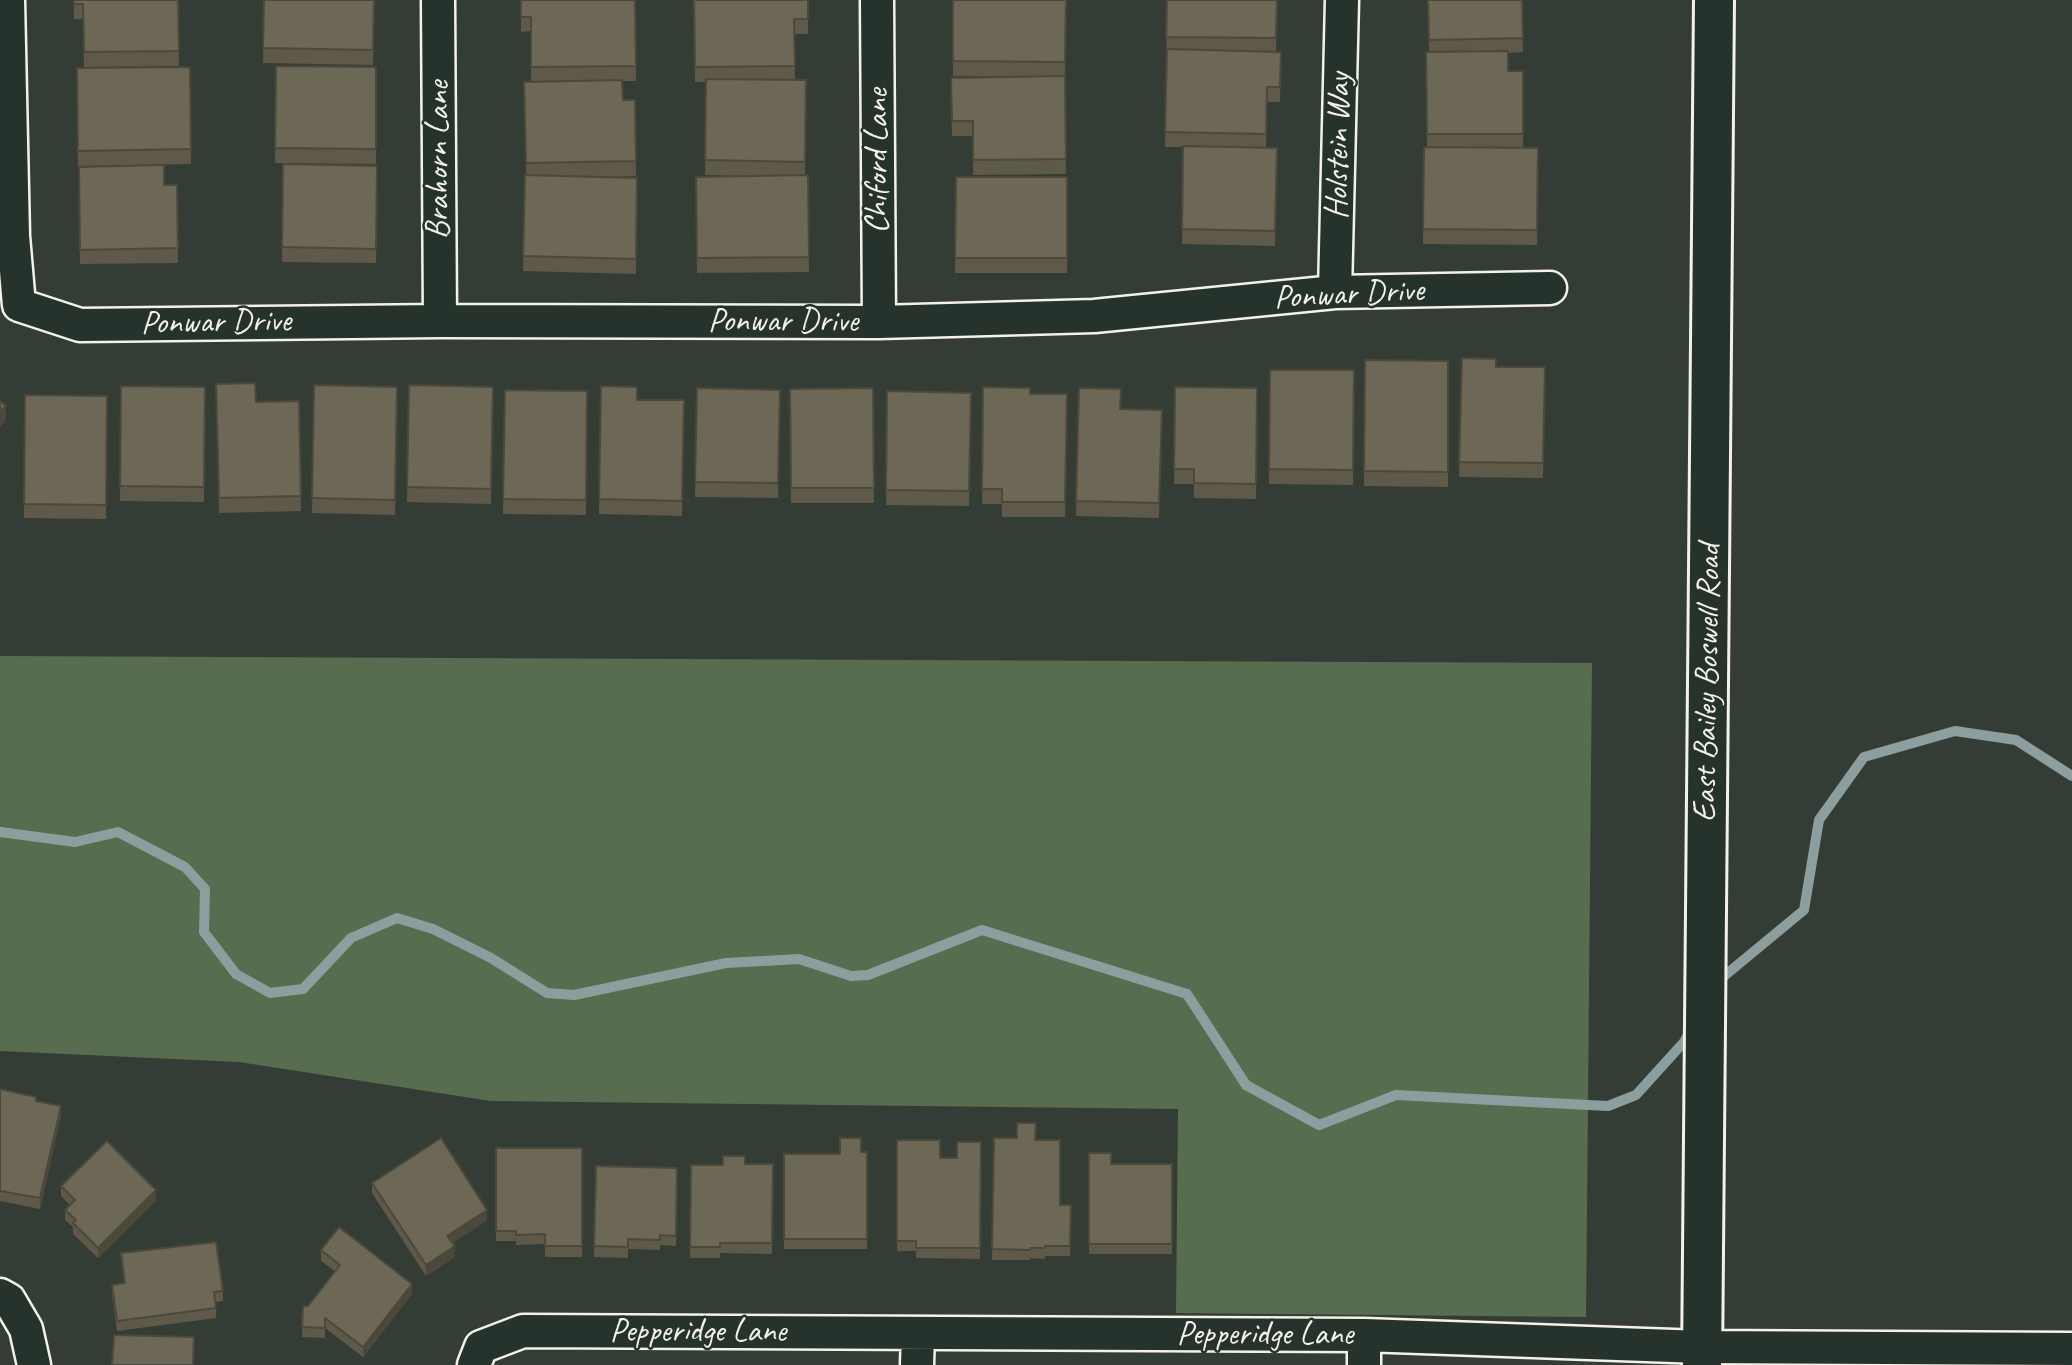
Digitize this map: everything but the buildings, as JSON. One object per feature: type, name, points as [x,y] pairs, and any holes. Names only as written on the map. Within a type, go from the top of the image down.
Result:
[{"type":"street","name":"Ponwar Drive","points":[[8,0],[13,236],[19,304],[80,325],[440,321],[879,322],[1094,316],[1335,292],[1550,288]]},
{"type":"street","name":"Brahorn Lane","points":[[438,0],[440,321]]},
{"type":"street","name":"Chiford Lane","points":[[877,0],[879,322]]},
{"type":"street","name":"Holstein Way","points":[[1335,292],[1342,0]]},
{"type":"street","name":"East Bailey Boswell Road","points":[[1702,1356],[1714,0]]},
{"type":"street","points":[[0,1295],[9,1300],[26,1329],[34,1365]]},
{"type":"street","name":"Pepperidge Lane","points":[[474,1365],[481,1347],[523,1331],[918,1333],[1364,1350],[1702,1356],[2009,1357],[2072,1349]]},
{"type":"street","points":[[917,1365],[918,1333]]},
{"type":"green space","points":[[0,656],[1592,663],[1586,1317],[1176,1313],[1178,1109],[491,1101],[239,1062],[0,1051]]},
{"type":"waterway","points":[[1718,985],[1723,977],[1804,910],[1819,820],[1864,757],[1955,731],[2016,740],[2072,776]]},
{"type":"waterway","points":[[0,832],[75,842],[118,832],[185,867],[205,889],[204,932],[236,974],[270,993],[303,989],[351,938],[397,918],[433,929],[491,958],[547,993],[574,995],[726,963],[799,959],[851,976],[868,975],[982,930],[1187,994],[1246,1085],[1319,1125],[1396,1095],[1608,1106],[1636,1095],[1684,1042],[1692,1028]]}]
